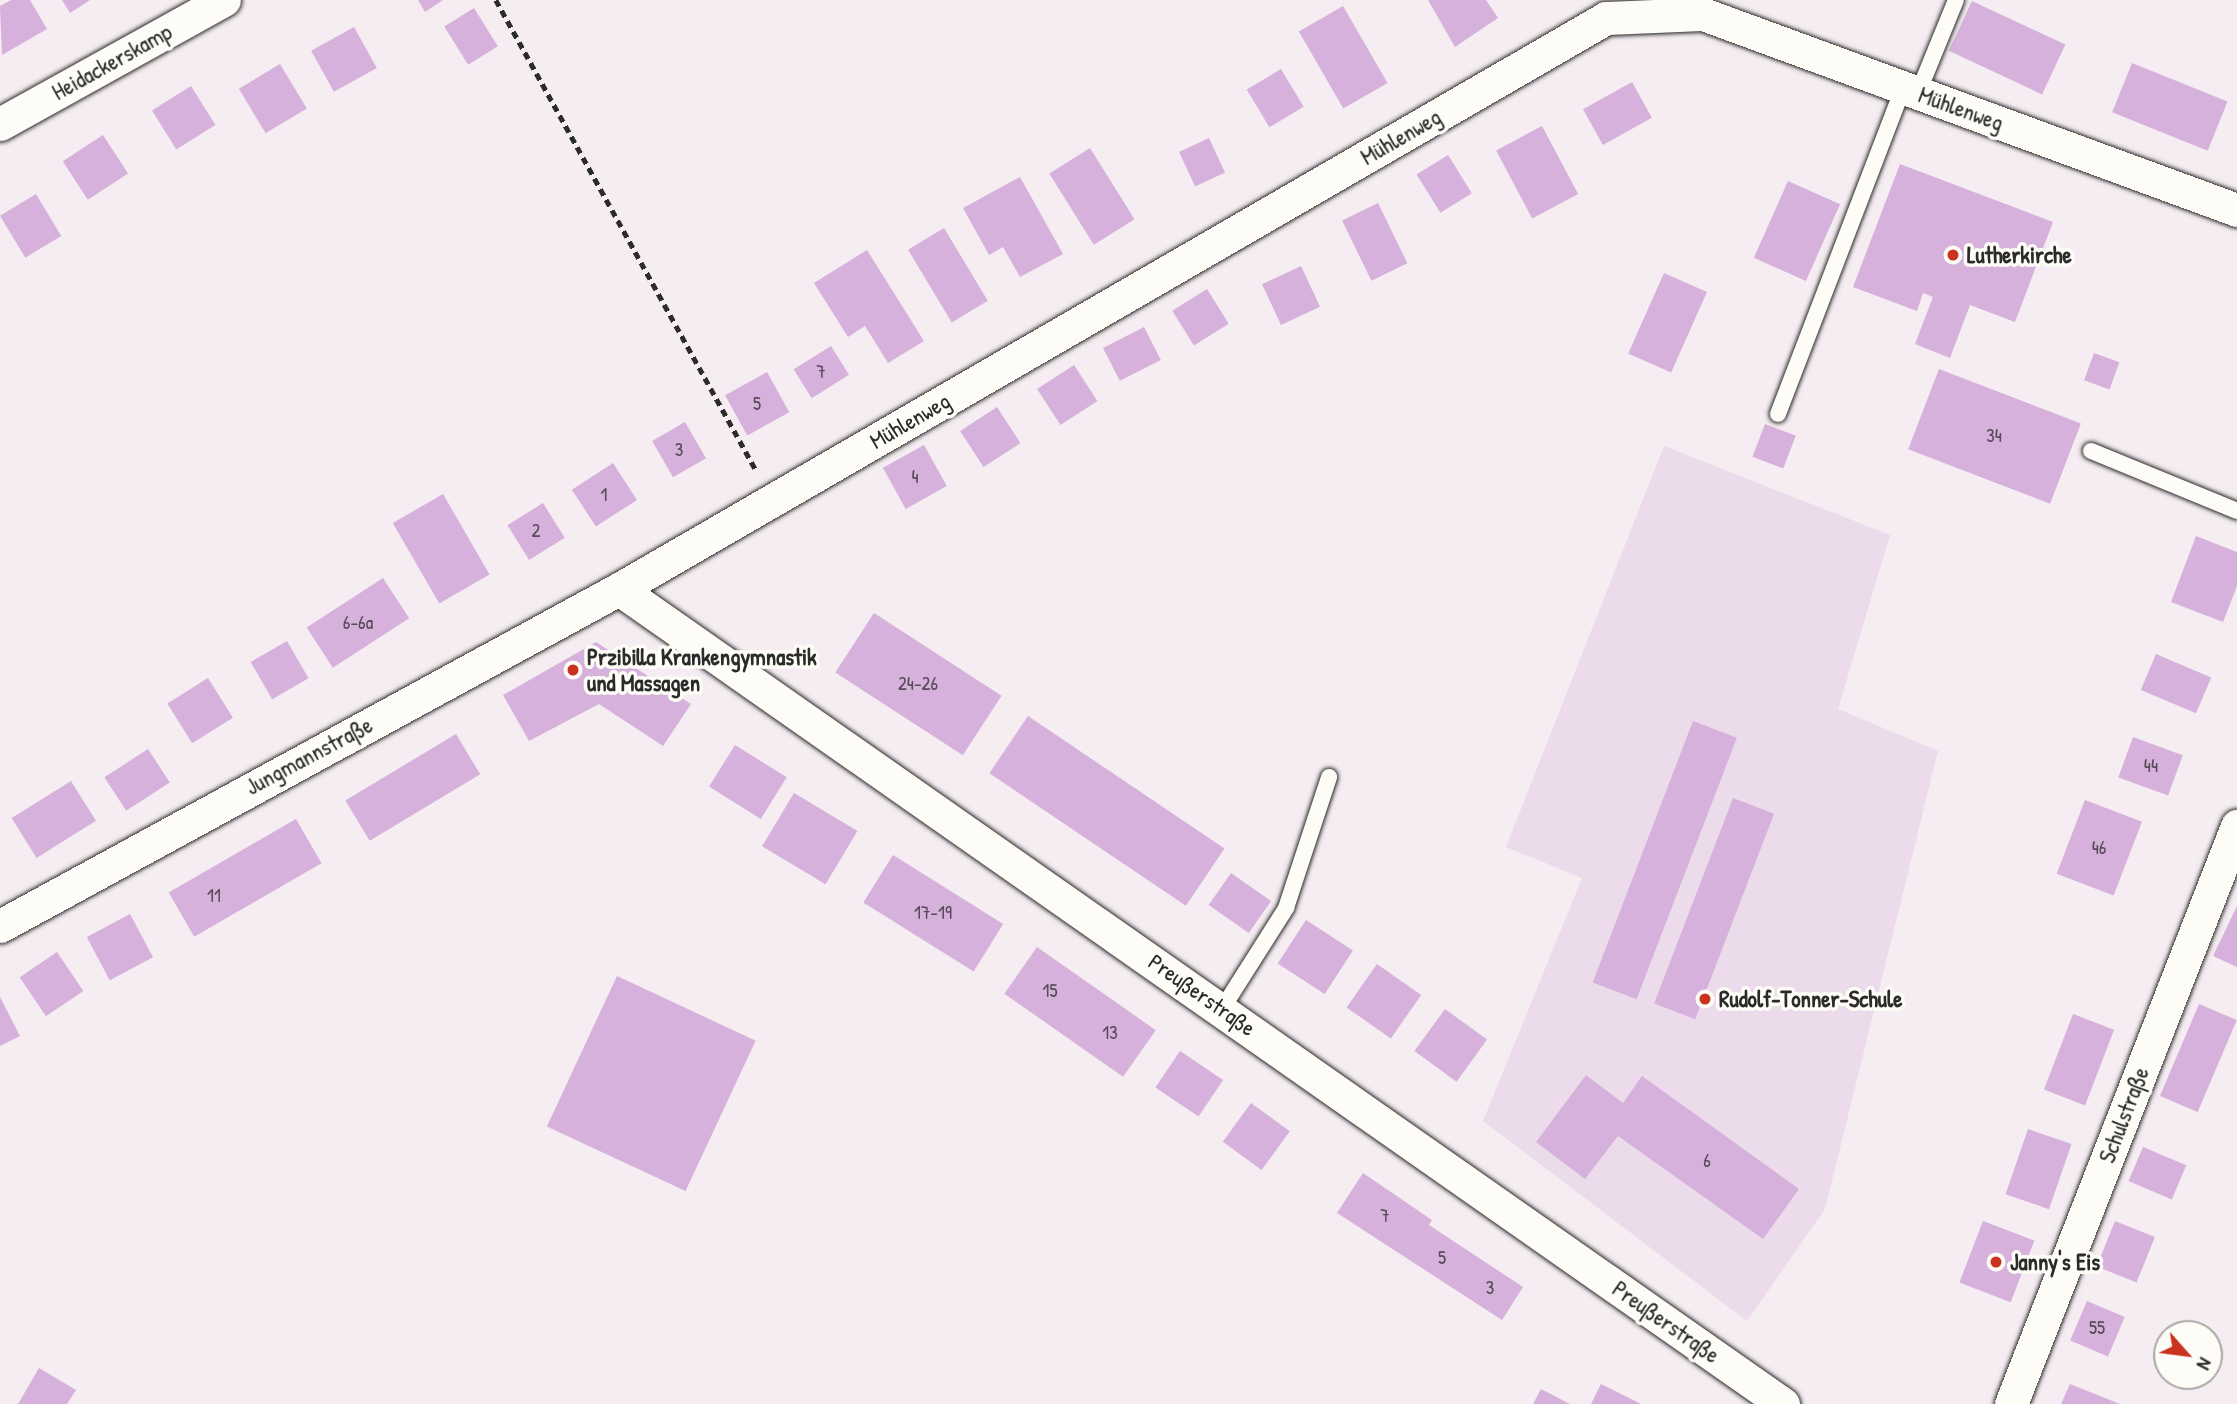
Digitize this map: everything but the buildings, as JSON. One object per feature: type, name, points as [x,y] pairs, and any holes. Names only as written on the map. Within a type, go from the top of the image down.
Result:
[{"type":"street","name":"Heidackerskamp","points":[[0,124],[224,0]]},
{"type":"street","name":"Mühlenweg","points":[[619,589],[1606,18],[1703,14],[2237,210]]},
{"type":"street","name":"Jungmannstraße","points":[[0,926],[619,589]]},
{"type":"street","name":"Preußerstraße","points":[[619,589],[1783,1404]]},
{"type":"street","name":"Schulstraße","points":[[2011,1404],[2236,833]]},
{"type":"lane","points":[[1778,414],[1911,90],[1956,0]]},
{"type":"lane","points":[[2091,451],[2237,511]]},
{"type":"lane","points":[[1222,1009],[1286,908],[1329,777]]},
{"type":"path","points":[[496,0],[772,500]]},
{"type":"shaded area","name":"Rudolf-Tonner-Schule","points":[[1664,446],[1890,535],[1838,709],[1938,751],[1825,1209],[1747,1321],[1483,1121],[1582,878],[1506,847]]},
{"type":"place","name":"Lutherkirche","points":[[1953,255]]},
{"type":"place","name":"Przibilla Krankengymnastik und Massagen","points":[[573,670]]},
{"type":"place","name":"Rudolf-Tonner-Schule","points":[[1705,999]]},
{"type":"place","name":"Janny's Eis","points":[[1996,1262]]}]
